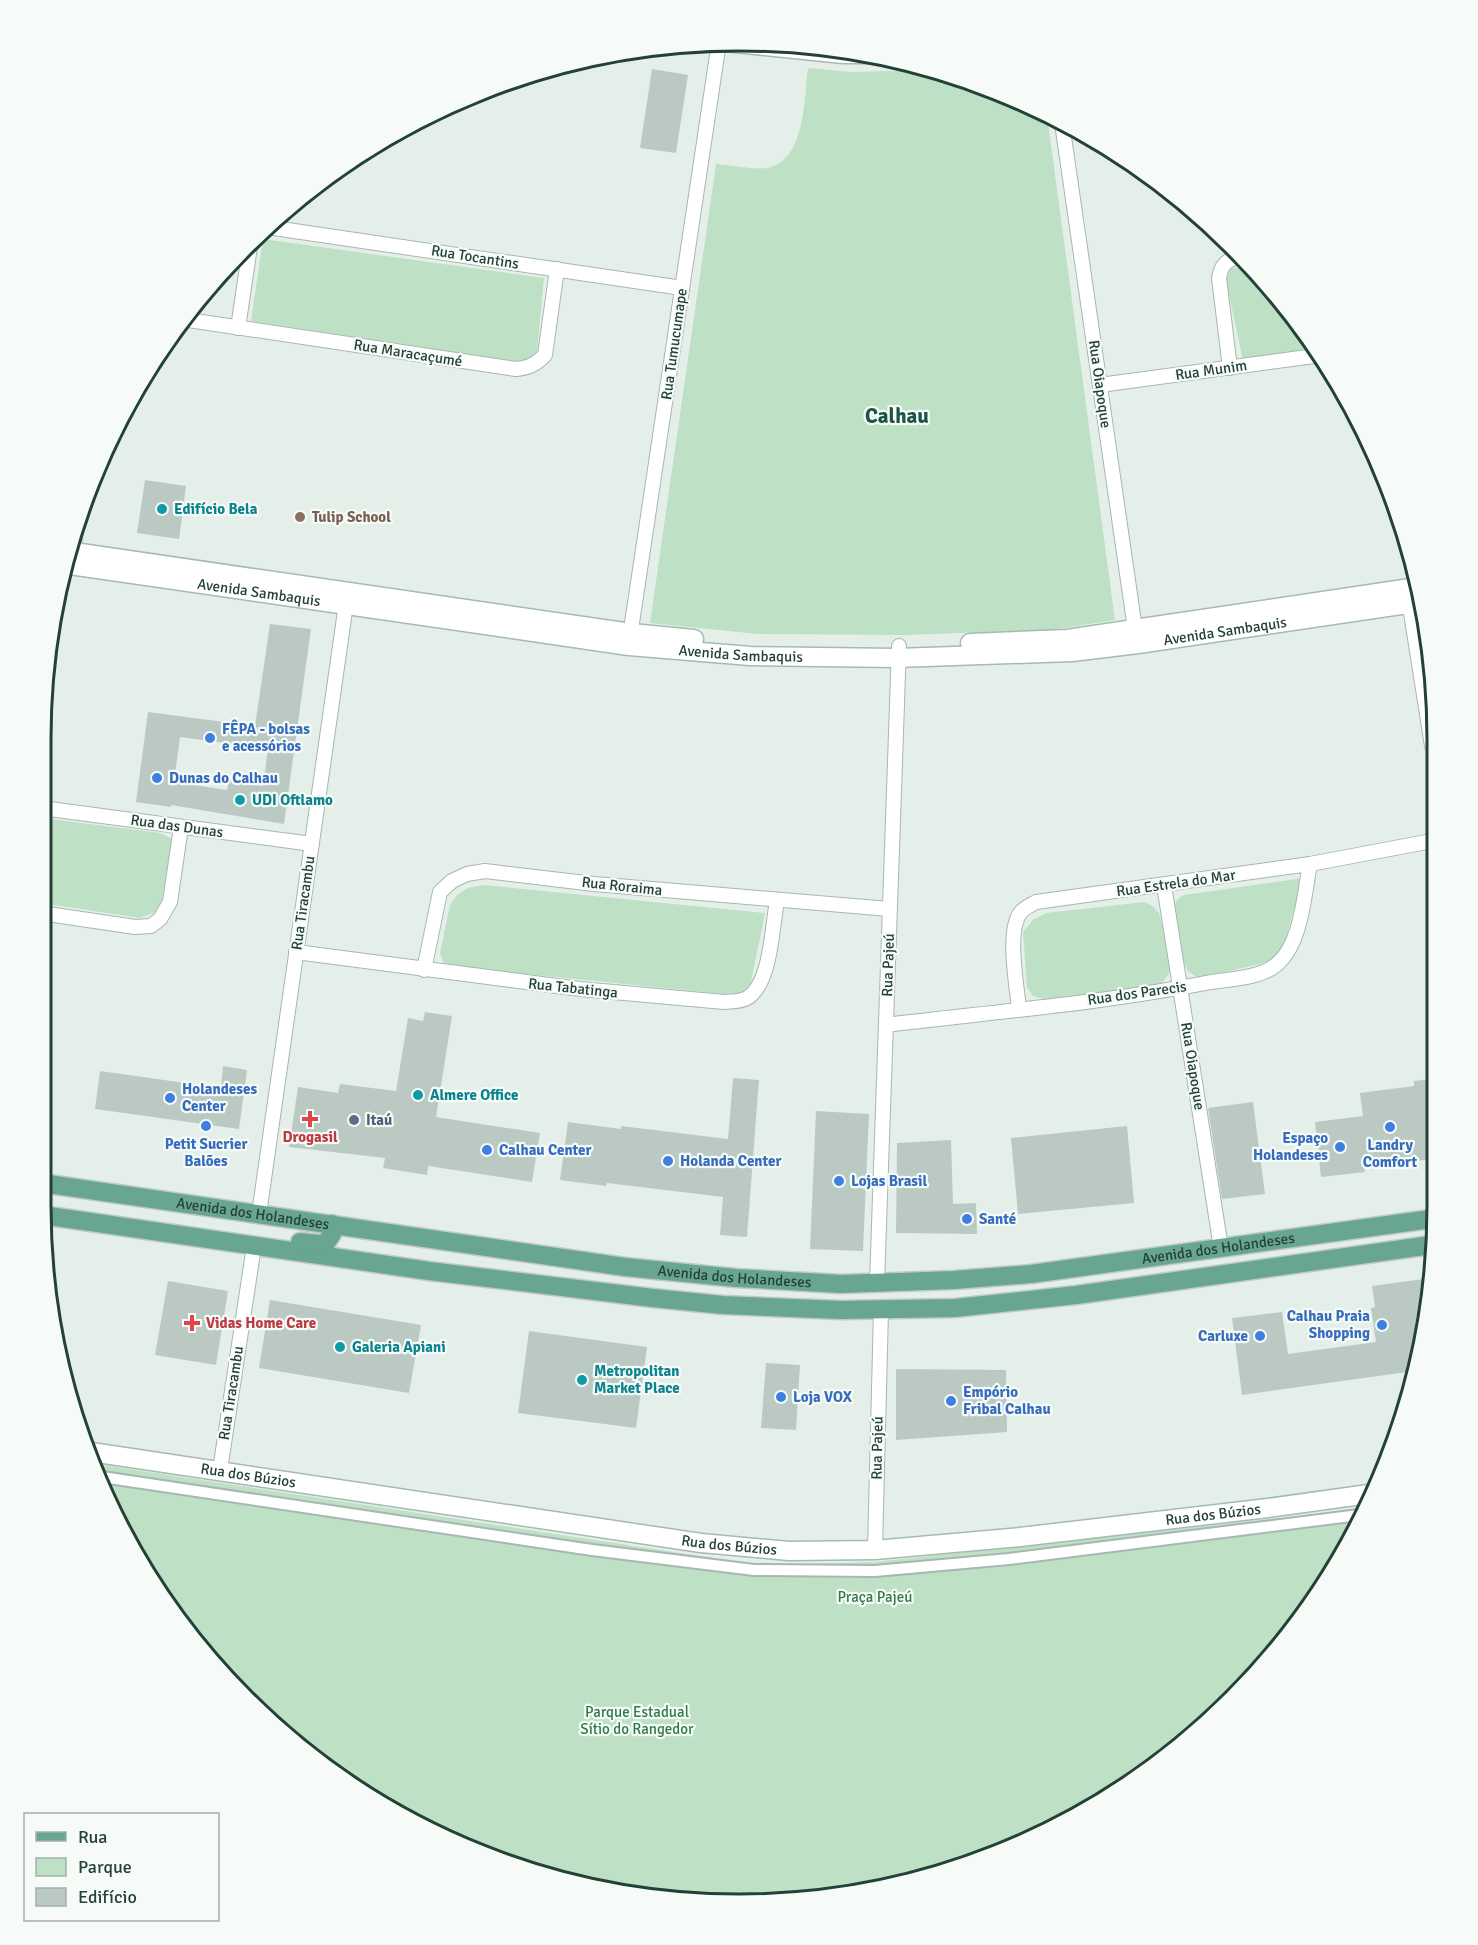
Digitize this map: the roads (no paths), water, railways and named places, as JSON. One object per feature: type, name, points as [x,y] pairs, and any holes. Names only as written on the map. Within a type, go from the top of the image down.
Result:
[{"type":"main road","name":"Avenida Sambaquis","points":[[75,559],[750,656],[898,652],[1072,652],[1137,637],[1412,595]]},
{"type":"main road","name":"Avenida dos Holandeses","points":[[51,1184],[625,1267],[736,1278],[841,1284],[1031,1274],[1427,1220]]},
{"type":"main road","points":[[51,1198],[59,1192],[141,1204],[165,1200]]},
{"type":"main road","name":"Avenida dos Holandeses","points":[[51,1217],[429,1271],[665,1299],[744,1306],[880,1310],[955,1308],[1076,1295],[1426,1246]]},
{"type":"main road","points":[[192,1237],[202,1232],[212,1231],[319,1244],[327,1242],[331,1237],[332,1224]]},
{"type":"main road","name":"Rua dos Búzios","points":[[97,1453],[747,1548],[824,1552],[875,1550],[1020,1537],[1363,1495]]},
{"type":"street","name":"Rua Tumucumape","points":[[630,640],[718,51]]},
{"type":"street","name":"Rua Oiapoque","points":[[1063,133],[1137,637]]},
{"type":"street","name":"Rua Tocantins","points":[[278,229],[682,288]]},
{"type":"street","points":[[238,328],[248,258]]},
{"type":"street","points":[[1230,368],[1219,278],[1225,262],[1231,259]]},
{"type":"street","name":"Rua Maracaçumé","points":[[193,321],[516,369],[527,368],[537,363],[545,355],[557,269]]},
{"type":"street","name":"Rua Munim","points":[[1100,386],[1311,357]]},
{"type":"street","name":"Rua Tiracambu","points":[[259,1214],[347,598]]},
{"type":"street","points":[[1415,613],[1426,699]]},
{"type":"street","name":"Rua Pajeú","points":[[878,1283],[898,652]]},
{"type":"street","name":"Rua das Dunas","points":[[51,809],[312,844]]},
{"type":"street","points":[[51,914],[135,927],[151,926],[160,919],[170,902],[181,827]]},
{"type":"street","name":"Rua Estrela do Mar","points":[[1019,1009],[1013,940],[1015,922],[1022,910],[1036,902],[1310,864],[1427,842]]},
{"type":"street","name":"Rua dos Parecis","points":[[886,1024],[1181,988],[1257,974],[1274,967],[1287,955],[1295,937],[1310,864]]},
{"type":"street","name":"Rua Roraima","points":[[424,970],[440,892],[452,881],[467,874],[485,871],[605,885],[889,909]]},
{"type":"street","name":"Rua Oiapoque","points":[[1164,885],[1221,1248]]},
{"type":"street","name":"Rua Tabatinga","points":[[296,952],[591,990],[723,1002],[745,999],[761,982],[777,901]]},
{"type":"street","name":"Rua Tiracambu","points":[[220,1470],[254,1246]]},
{"type":"street","name":"Rua Pajeú","points":[[875,1550],[880,1310]]},
{"type":"street","points":[[107,1478],[592,1550],[754,1570],[875,1571],[1009,1559],[1353,1516]]},
{"type":"place","name":"Edifício Bela","points":[[162,509]]},
{"type":"place","name":"Tulip School","points":[[300,517]]},
{"type":"place","name":"FÊPA - bolsas e acessórios","points":[[210,738]]},
{"type":"place","name":"Dunas do Calhau","points":[[157,778]]},
{"type":"place","name":"UDI Oftlamo","points":[[240,800]]},
{"type":"place","name":"Almere Office","points":[[418,1095]]},
{"type":"place","name":"Holandeses Center","points":[[170,1098]]},
{"type":"place","name":"Drogasil","points":[[310,1119]]},
{"type":"place","name":"Itaú","points":[[354,1120]]},
{"type":"place","name":"Petit Sucrier Balões","points":[[206,1126]]},
{"type":"place","name":"Landry Comfort","points":[[1390,1127]]},
{"type":"place","name":"Espaço Holandeses","points":[[1340,1147]]},
{"type":"place","name":"Calhau Center","points":[[487,1150]]},
{"type":"place","name":"Holanda Center","points":[[668,1161]]},
{"type":"place","name":"Lojas Brasil","points":[[839,1181]]},
{"type":"place","name":"Santé","points":[[967,1219]]},
{"type":"place","name":"Vidas Home Care","points":[[192,1323]]},
{"type":"place","name":"Calhau Praia Shopping","points":[[1382,1325]]},
{"type":"place","name":"Carluxe","points":[[1260,1336]]},
{"type":"place","name":"Galeria Apiani","points":[[340,1347]]},
{"type":"place","name":"Metropolitan Market Place","points":[[582,1380]]},
{"type":"place","name":"Loja VOX","points":[[781,1397]]},
{"type":"place","name":"Empório Fribal Calhau","points":[[951,1401]]},
{"type":"district","name":"Calhau","points":[[897,416]]},
{"type":"park label","name":"Praça Pajeú","points":[[875,1597]]},
{"type":"park label","name":"Parque Estadual Sítio do Rangedor","points":[[637,1720]]}]
